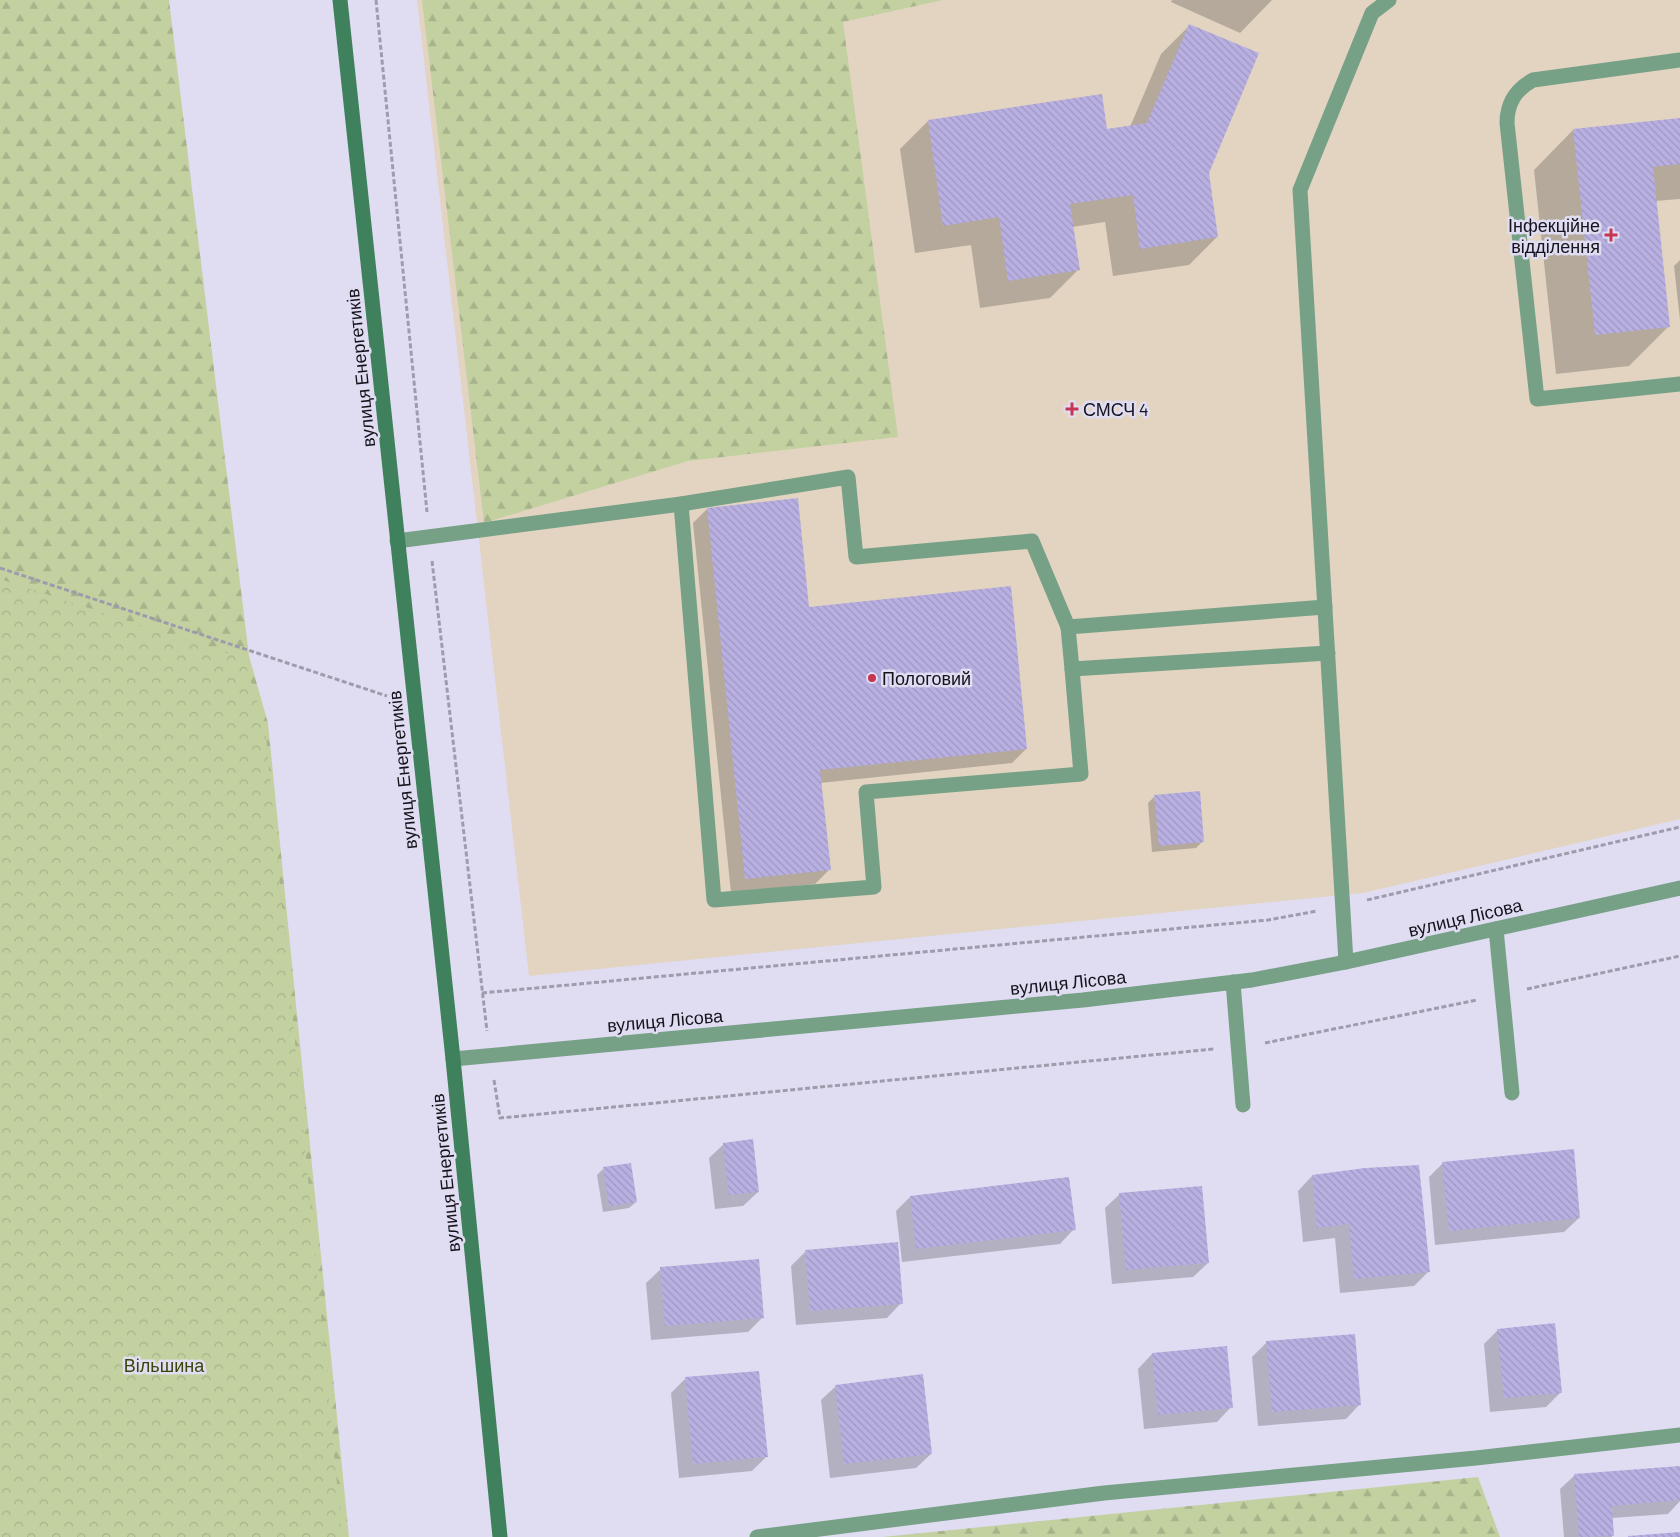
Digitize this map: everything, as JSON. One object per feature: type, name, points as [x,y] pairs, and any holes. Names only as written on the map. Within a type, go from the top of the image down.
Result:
[{"type":"main road","name":"вулиця Енергетиків","points":[[340,0],[452,1059],[500,1537]]},
{"type":"street","points":[[1346,962],[1300,190],[1372,13],[1390,0]]},
{"type":"street","points":[[1680,60],[1533,80],[1515,92],[1510,102],[1507,123],[1538,399],[1680,384]]},
{"type":"street","points":[[397,541],[682,504],[848,477],[856,557],[1032,541],[1068,627],[1080,774],[866,792],[874,887],[714,900],[682,504]]},
{"type":"street","points":[[1068,627],[1325,607]]},
{"type":"street","points":[[1072,668],[1328,653]]},
{"type":"street","name":"вулиця Лісова","points":[[452,1059],[1073,1001],[1233,982],[1346,962],[1680,888]]},
{"type":"street","points":[[1496,929],[1512,1093]]},
{"type":"street","points":[[1233,982],[1243,1105]]},
{"type":"street","points":[[757,1537],[1104,1493],[1476,1458],[1680,1435]]},
{"type":"path","points":[[376,0],[430,537],[482,993],[500,1118],[1263,1044],[1680,956]]},
{"type":"path","points":[[0,568],[414,705]]},
{"type":"path","points":[[482,993],[1268,920],[1343,906],[1680,826]]},
{"type":"shaded area","name":"СМСЧ 4","points":[[417,0],[1680,0],[1680,819],[1363,893],[529,976]]},
{"type":"green space","name":"Вільшина","points":[[0,0],[169,0],[249,656],[268,723],[349,1537],[0,1537]]},
{"type":"green space","points":[[422,0],[943,0],[843,22],[898,437],[688,461],[484,523]]},
{"type":"green space","name":"Вільшина","points":[[0,579],[244,659],[265,726],[342,1537],[0,1537]]},
{"type":"green space","points":[[1478,1477],[1500,1537],[882,1537]]},
{"type":"building","points":[[1189,24],[1259,53],[1209,173],[1218,237],[1140,249],[1133,195],[1070,204],[1080,270],[1008,281],[999,217],[943,226],[928,120],[1102,94],[1107,129],[1147,123]]},
{"type":"building","points":[[1680,118],[1680,164],[1653,167],[1670,327],[1595,335],[1573,129]]},
{"type":"building","name":"Пологовий","points":[[798,498],[809,607],[1011,586],[1027,749],[820,770],[831,870],[745,879],[707,508]]},
{"type":"building","points":[[1200,791],[1204,842],[1159,846],[1154,795]]},
{"type":"building","points":[[753,1139],[759,1192],[729,1195],[723,1143]]},
{"type":"building","points":[[1574,1149],[1580,1218],[1449,1231],[1442,1162]]},
{"type":"building","points":[[631,1163],[637,1202],[609,1206],[603,1167]]},
{"type":"building","points":[[1419,1165],[1430,1272],[1354,1279],[1349,1224],[1317,1228],[1312,1175],[1365,1168]]},
{"type":"building","points":[[1069,1177],[1076,1230],[916,1249],[910,1196]]},
{"type":"building","points":[[1202,1186],[1209,1263],[1126,1270],[1119,1193]]},
{"type":"building","points":[[898,1242],[903,1304],[810,1311],[805,1250]]},
{"type":"building","points":[[759,1259],[764,1318],[665,1326],[660,1267]]},
{"type":"building","points":[[1555,1323],[1562,1393],[1504,1398],[1497,1329]]},
{"type":"building","points":[[1355,1334],[1361,1405],[1272,1412],[1266,1341]]},
{"type":"building","points":[[1227,1346],[1233,1408],[1158,1415],[1152,1353]]},
{"type":"building","points":[[759,1371],[768,1457],[693,1464],[685,1377]]},
{"type":"building","points":[[923,1374],[932,1454],[844,1464],[835,1385]]},
{"type":"building","points":[[1680,1466],[1680,1500],[1612,1506],[1614,1536],[1579,1537],[1574,1474]]},
{"type":"building","points":[[1680,1532],[1680,1537],[1628,1537],[1628,1536]]},
{"type":"place","name":"Інфекційне відділення","points":[[1611,235]]},
{"type":"place","name":"СМСЧ 4","points":[[1072,409]]},
{"type":"place","name":"Пологовий","points":[[872,678]]}]
